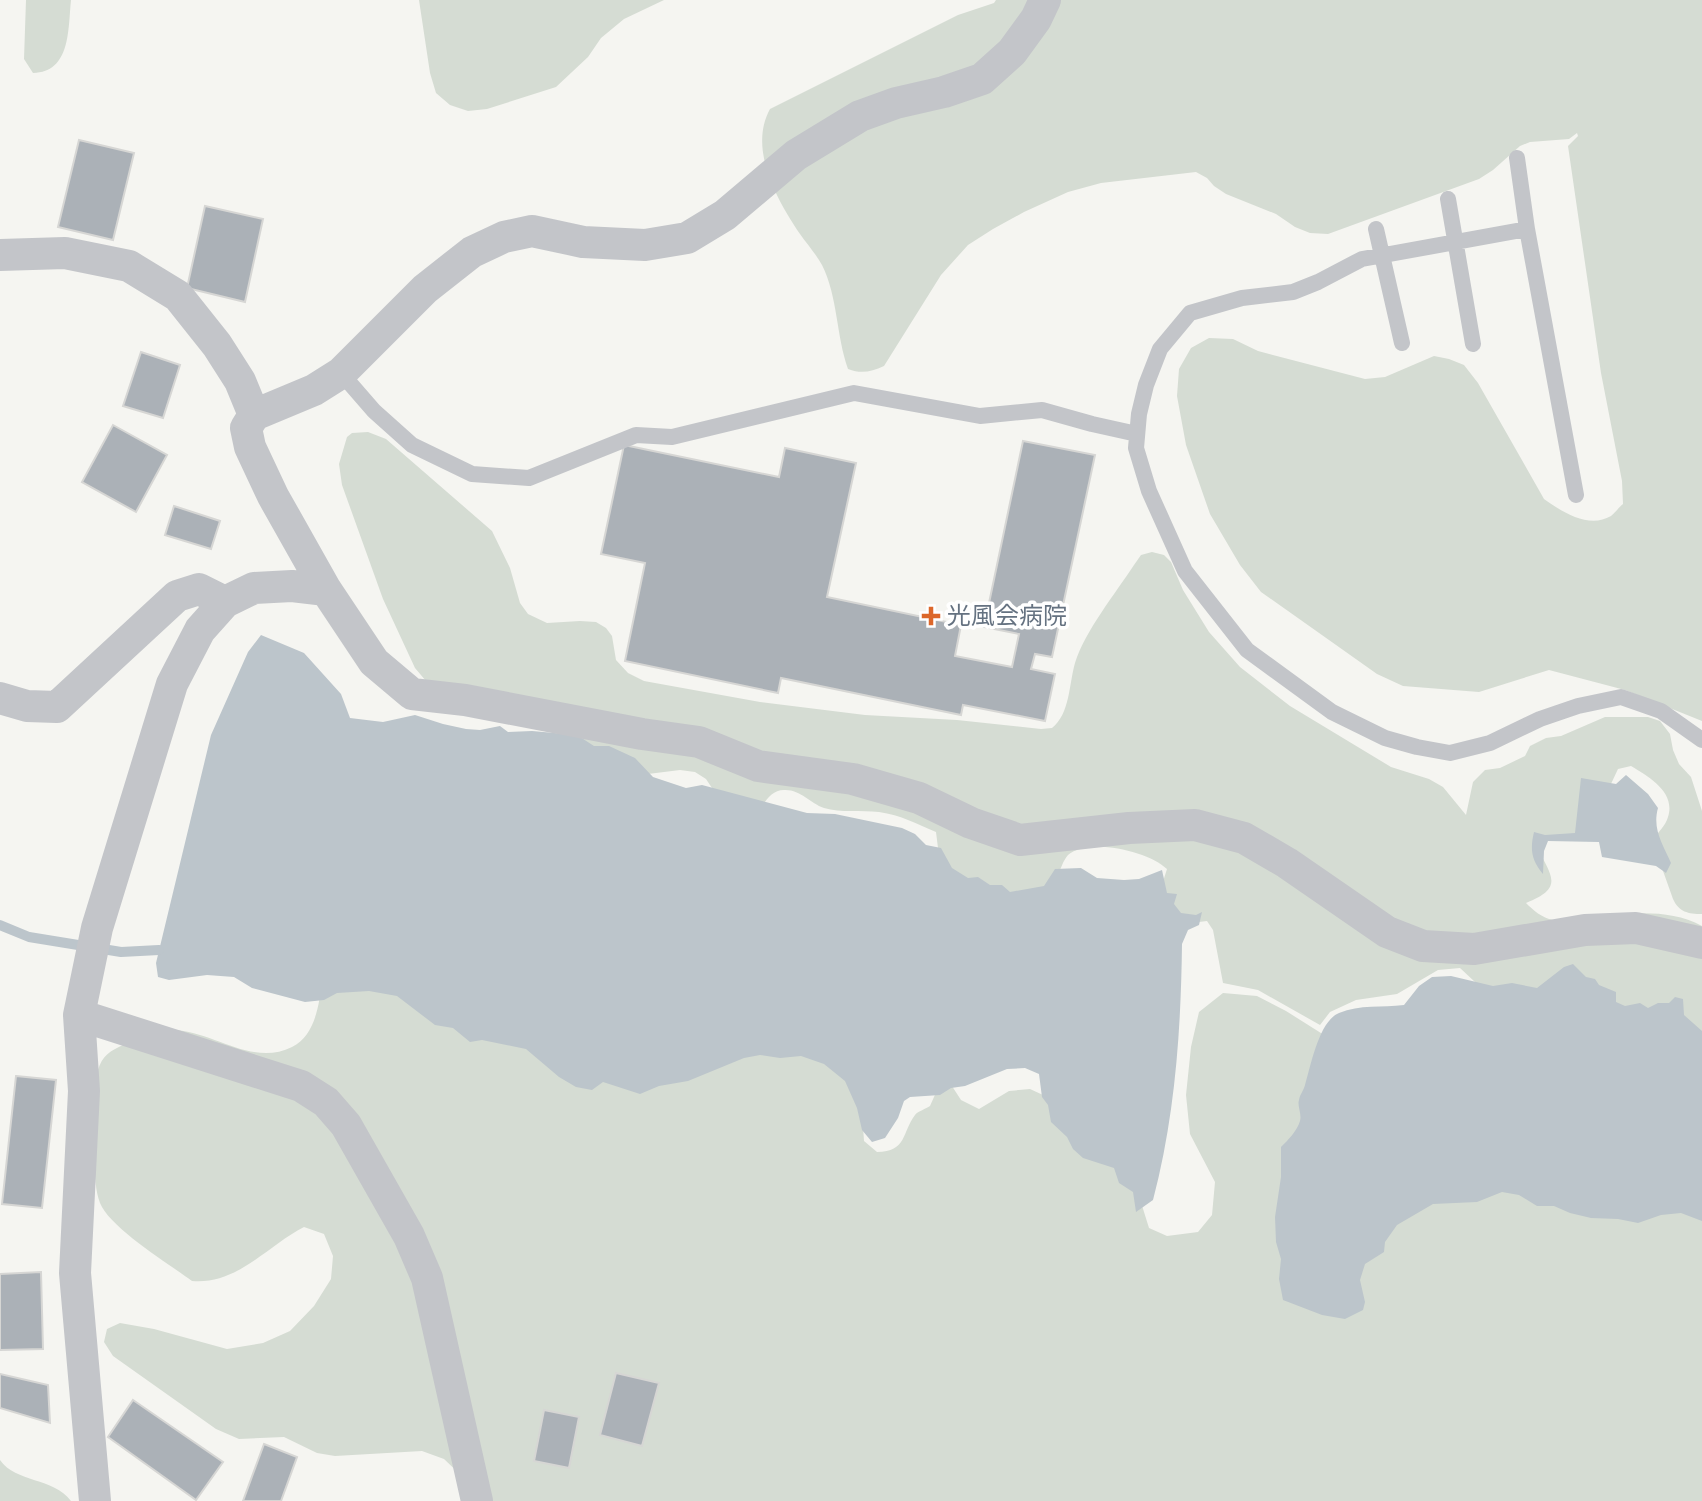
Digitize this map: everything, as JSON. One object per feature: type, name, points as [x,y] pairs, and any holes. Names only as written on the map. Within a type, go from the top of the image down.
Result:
[{"type":"street","points":[[1045,0],[1036,19],[1012,52],[982,79],[860,116],[796,155],[725,215],[687,238],[645,245],[583,242],[532,231],[504,237],[472,252],[425,289],[341,373],[314,390],[254,415],[246,428],[250,447],[326,590],[373,662],[412,694],[466,700],[642,734],[699,742],[758,766],[853,779],[919,798],[971,823],[1020,840],[1129,828],[1195,825],[1244,838],[1287,863],[1387,932],[1423,946],[1474,949],[1585,930],[1636,928],[1702,943]]},
{"type":"street","points":[[0,255],[65,253],[129,266],[178,296],[217,345],[240,380],[254,415]]},
{"type":"street","points":[[95,1501],[75,1273],[84,1091],[79,1015],[97,928],[172,684],[200,630],[225,603],[254,588],[292,586],[326,590]]},
{"type":"street","points":[[0,698],[27,706],[57,707],[177,596],[199,589],[225,603]]},
{"type":"street","points":[[79,1015],[301,1086],[326,1102],[346,1125],[409,1236],[426,1278],[477,1501]]},
{"type":"lane","points":[[1517,158],[1527,229],[1576,495]]},
{"type":"lane","points":[[1448,199],[1473,344]]},
{"type":"lane","points":[[1376,229],[1402,344]]},
{"type":"lane","points":[[1527,229],[1362,259],[1293,292],[1242,298],[1190,313],[1160,349],[1146,385],[1136,448],[1149,491],[1185,571],[1247,650],[1332,712],[1385,738],[1450,753],[1490,743],[1540,719],[1578,706],[1621,698],[1661,711],[1702,740]]},
{"type":"lane","points":[[341,373],[374,411],[412,445],[472,474],[506,477],[529,478],[636,435],[672,437],[854,393],[980,416],[1042,410],[1137,433]]},
{"type":"shaded area","points":[[26,0],[71,0],[65,47],[55,65],[45,71],[33,73],[24,59]]},
{"type":"shaded area","points":[[419,0],[664,0],[624,19],[601,38],[588,57],[556,87],[487,109],[468,111],[450,105],[436,93],[430,73]]},
{"type":"shaded area","points":[[996,0],[1702,0],[1702,721],[1625,690],[1549,670],[1479,692],[1403,686],[1377,674],[1261,592],[1240,565],[1210,514],[1186,445],[1177,396],[1179,369],[1191,348],[1209,338],[1233,339],[1258,351],[1365,379],[1385,377],[1434,356],[1464,365],[1478,383],[1544,499],[1567,514],[1585,520],[1603,520],[1611,516],[1623,504],[1622,481],[1601,373],[1568,146],[1578,136],[1577,133],[1569,139],[1530,142],[1520,146],[1479,179],[1328,234],[1310,233],[1295,227],[1276,214],[1226,194],[1196,172],[1101,183],[1068,192],[1024,212],[968,245],[941,275],[884,366],[866,372],[848,369],[827,277],[820,261],[783,206],[768,174],[762,141],[764,124],[770,109],[958,15]]},
{"type":"shaded area","points":[[368,432],[386,439],[492,531],[510,568],[520,603],[528,614],[547,623],[596,622],[612,636],[616,660],[628,673],[644,681],[760,702],[865,715],[1052,728],[1066,707],[1075,663],[1086,638],[1141,555],[1152,552],[1164,555],[1171,562],[1183,590],[1209,632],[1240,667],[1290,706],[1391,767],[1429,779],[1443,787],[1466,815],[1473,782],[1485,770],[1500,768],[1525,756],[1530,746],[1546,738],[1561,736],[1605,717],[1648,717],[1660,721],[1670,734],[1679,764],[1691,777],[1702,811],[1702,914],[1684,911],[1673,899],[1652,840],[1667,820],[1668,800],[1659,786],[1631,766],[1618,769],[1586,837],[1538,840],[1537,847],[1550,874],[1550,887],[1538,898],[1526,903],[1541,916],[1549,919],[1645,913],[1674,916],[1702,926],[1702,1038],[1542,998],[1490,996],[1460,968],[1438,970],[1397,994],[1356,1000],[1330,1012],[1320,1025],[1258,990],[1223,983],[1213,930],[1207,921],[1191,923],[1159,894],[1167,869],[1147,857],[1118,848],[1089,847],[1077,850],[1068,855],[1057,877],[1045,892],[1013,898],[955,879],[939,856],[936,832],[902,818],[887,813],[824,808],[790,790],[774,793],[763,805],[716,794],[706,779],[695,772],[680,770],[640,775],[576,739],[426,681],[415,668],[383,599],[342,485],[339,464],[347,437],[352,433]]},
{"type":"shaded area","points":[[261,635],[304,653],[341,694],[350,718],[383,722],[415,715],[466,729],[480,730],[500,726],[508,732],[577,735],[594,746],[609,746],[635,758],[653,777],[686,788],[702,785],[807,813],[835,814],[902,828],[915,834],[926,845],[941,848],[952,868],[968,878],[978,877],[990,885],[1002,885],[1010,892],[1044,886],[1055,869],[1081,868],[1097,878],[1124,880],[1139,879],[1162,870],[1167,893],[1177,894],[1174,904],[1181,913],[1196,915],[1202,912],[1199,925],[1188,930],[1182,944],[1172,1105],[1153,1200],[1136,1212],[1133,1192],[1119,1183],[1114,1168],[1083,1158],[1073,1149],[1067,1137],[1051,1122],[1048,1105],[1042,1097],[1039,1074],[1025,1068],[1007,1069],[965,1086],[951,1088],[940,1095],[910,1097],[904,1101],[898,1118],[885,1138],[872,1142],[862,1130],[857,1108],[845,1081],[824,1064],[801,1056],[780,1058],[760,1055],[744,1058],[688,1081],[659,1086],[640,1094],[603,1082],[592,1090],[576,1087],[559,1077],[526,1049],[482,1040],[470,1042],[453,1028],[435,1025],[397,996],[369,991],[337,993],[324,1000],[305,1002],[252,988],[234,977],[207,975],[169,980],[158,977],[156,963],[211,735],[248,652]]},
{"type":"shaded area","points":[[1626,775],[1648,794],[1658,808],[1657,830],[1671,863],[1666,873],[1656,866],[1602,857],[1599,842],[1548,841],[1544,851],[1543,874],[1532,854],[1534,832],[1545,835],[1575,833],[1581,778],[1616,784]]},
{"type":"shaded area","points":[[1573,964],[1586,977],[1595,979],[1599,985],[1616,992],[1616,1002],[1625,1006],[1640,1003],[1648,1008],[1658,1003],[1669,1003],[1675,997],[1683,999],[1684,1015],[1702,1031],[1702,1221],[1681,1213],[1661,1215],[1638,1223],[1591,1218],[1554,1206],[1537,1206],[1519,1195],[1502,1192],[1477,1202],[1433,1204],[1397,1225],[1385,1242],[1384,1252],[1365,1264],[1360,1280],[1365,1302],[1363,1310],[1345,1319],[1322,1315],[1283,1300],[1275,1217],[1281,1177],[1281,1147],[1299,1125],[1300,1098],[1321,1034],[1332,1018],[1355,1008],[1404,1005],[1419,986],[1432,977],[1451,976],[1493,986],[1512,983],[1537,988],[1564,967]]},
{"type":"shaded area","points":[[322,982],[744,1047],[831,1052],[861,1097],[864,1141],[877,1152],[894,1149],[899,1145],[915,1115],[930,1106],[938,1088],[948,1080],[961,1100],[979,1109],[1009,1091],[1030,1089],[1056,1101],[1134,1180],[1149,1228],[1167,1236],[1198,1232],[1212,1215],[1215,1182],[1190,1134],[1186,1095],[1191,1047],[1199,1012],[1223,993],[1257,996],[1332,1040],[1352,1272],[1405,1206],[1489,1185],[1702,1211],[1702,1501],[488,1501],[444,1459],[422,1451],[335,1456],[317,1453],[284,1437],[239,1439],[216,1429],[113,1356],[104,1342],[107,1329],[120,1323],[154,1329],[227,1349],[263,1343],[290,1331],[314,1306],[331,1279],[333,1256],[324,1234],[304,1227],[237,1271],[208,1281],[192,1281],[141,1245],[106,1213],[98,1196],[95,1180],[96,1077],[102,1061],[110,1052],[160,1031],[188,1032],[247,1051],[262,1053],[292,1047],[300,1042],[311,1028]]},
{"type":"shaded area","points":[[0,1460],[15,1473],[55,1488],[71,1501],[0,1501]]},
{"type":"building","points":[[79,140],[134,153],[113,240],[58,227]]},
{"type":"building","points":[[205,206],[263,219],[245,302],[187,288]]},
{"type":"building","points":[[141,352],[180,365],[163,418],[123,406]]},
{"type":"building","points":[[113,425],[167,455],[136,512],[82,482]]},
{"type":"building","points":[[1023,441],[1095,455],[1052,657],[1035,654],[1031,669],[1055,674],[1045,721],[963,705],[961,715],[781,678],[778,693],[625,661],[645,563],[601,554],[624,445],[779,477],[785,448],[856,463],[827,597],[961,625],[955,656],[1012,667],[1019,634],[984,627]]},
{"type":"building","points":[[174,506],[220,521],[211,549],[165,535]]},
{"type":"building","points":[[16,1076],[56,1080],[42,1208],[2,1204]]},
{"type":"building","points":[[41,1272],[43,1349],[0,1350],[0,1274]]},
{"type":"building","points":[[616,1373],[659,1383],[642,1446],[600,1435]]},
{"type":"building","points":[[0,1374],[48,1385],[50,1423],[0,1408]]},
{"type":"building","points":[[133,1400],[223,1462],[196,1500],[108,1437]]},
{"type":"building","points":[[544,1410],[579,1417],[569,1468],[534,1461]]},
{"type":"building","points":[[264,1444],[297,1457],[281,1501],[243,1501]]},
{"type":"waterway","points":[[0,925],[29,937],[121,952],[159,950]]},
{"type":"place","name":"光風会病院","points":[[931,616]]}]
